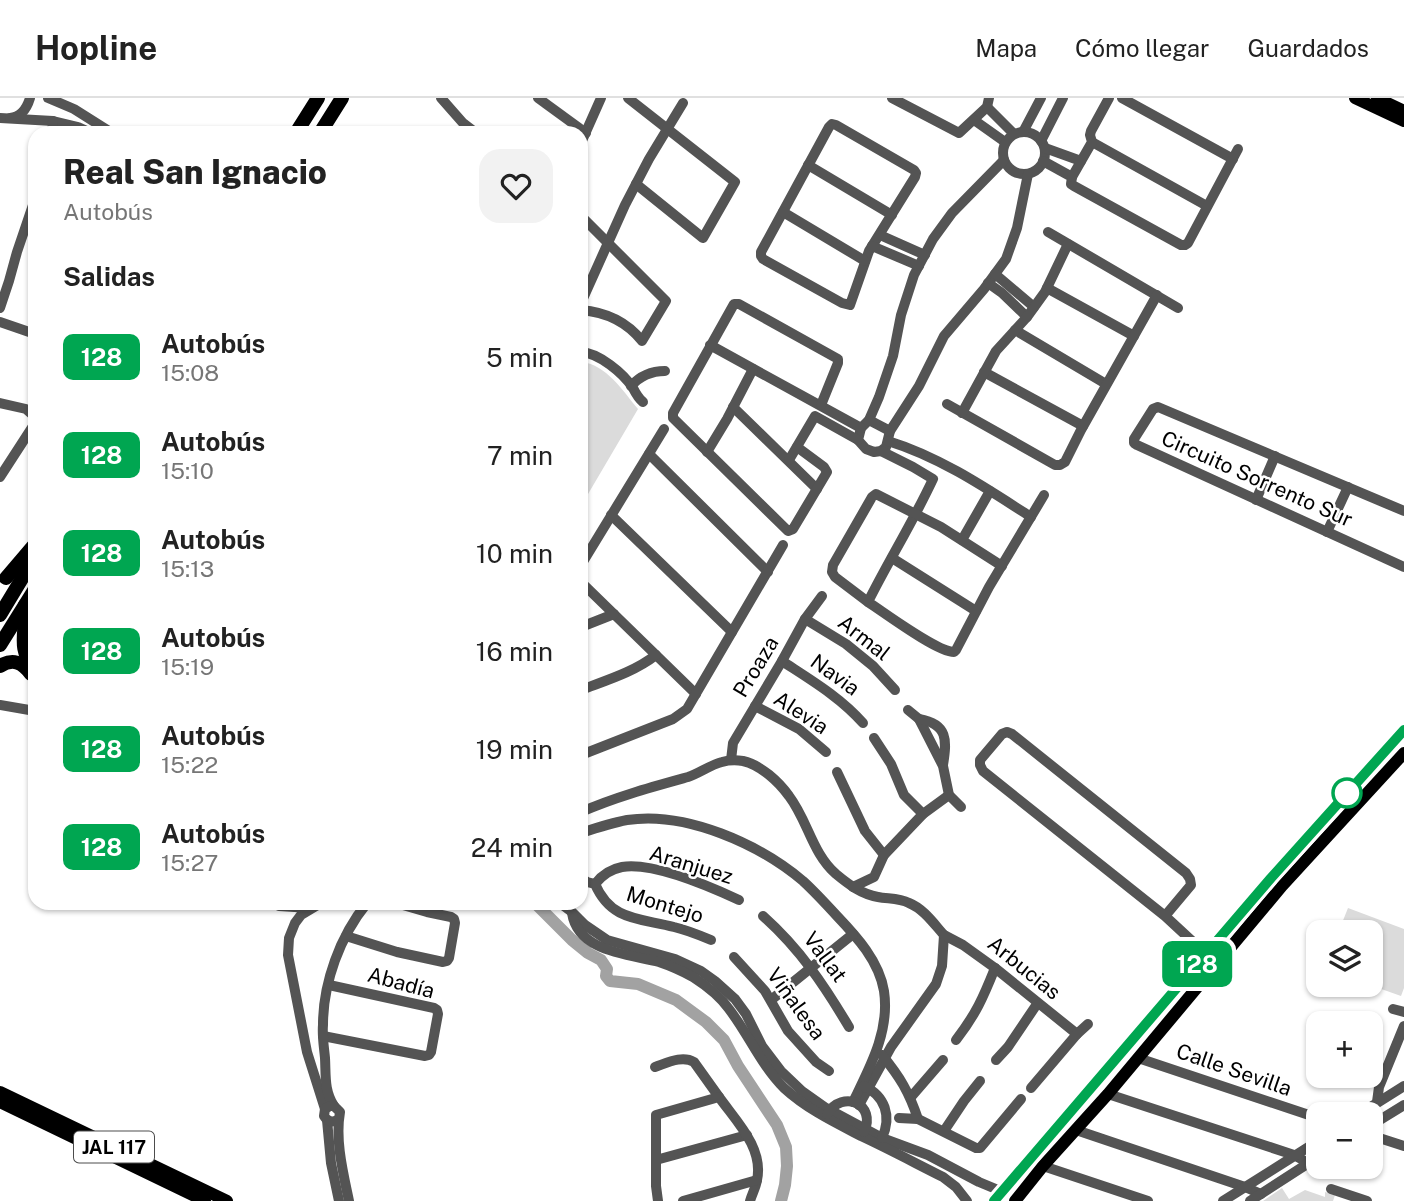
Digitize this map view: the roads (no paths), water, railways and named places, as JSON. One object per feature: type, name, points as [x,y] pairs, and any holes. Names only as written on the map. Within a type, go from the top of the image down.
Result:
[{"type":"highway","points":[[300,126],[318,98]]},
{"type":"highway","points":[[324,126],[342,98]]},
{"type":"highway","points":[[2,581],[28,552]]},
{"type":"highway","points":[[28,568],[0,612],[28,628]]},
{"type":"highway","points":[[0,645],[28,600]]},
{"type":"highway","points":[[0,655],[14,633],[21,611]]},
{"type":"highway","points":[[21,611],[26,624],[23,648],[28,662]]},
{"type":"highway","points":[[0,666],[10,661],[20,663],[28,670]]},
{"type":"main road","points":[[1355,98],[1404,121]]},
{"type":"main road","points":[[1377,98],[1404,111]]},
{"type":"main road","points":[[998,1196],[1271,878],[1404,730]]},
{"type":"main road","points":[[1015,1201],[1282,886],[1404,753]]},
{"type":"main road","name":"JAL 117","points":[[0,1092],[227,1201]]},
{"type":"main road","name":"JAL 117","points":[[0,1102],[205,1201]]},
{"type":"street","points":[[1,118],[15,117],[22,113],[30,98]]},
{"type":"street","points":[[48,98],[74,109],[101,126]]},
{"type":"street","points":[[441,98],[468,126]]},
{"type":"street","points":[[538,98],[570,126]]},
{"type":"street","points":[[588,127],[601,98]]},
{"type":"street","points":[[628,98],[736,182],[703,238],[636,184]]},
{"type":"street","points":[[892,98],[956,132],[962,132],[988,102],[1018,133]]},
{"type":"street","points":[[1052,120],[1052,111],[1039,102],[1018,133],[1005,142],[1003,154],[1007,166],[1020,174],[1028,174],[1043,162],[1043,145],[1063,98]]},
{"type":"street","points":[[1109,98],[1091,131],[1092,142],[1071,181],[1074,186],[1185,245],[1236,154],[1122,98]]},
{"type":"street","points":[[588,287],[636,184],[683,103]]},
{"type":"street","points":[[1,118],[53,121],[74,126]]},
{"type":"street","points":[[974,120],[1005,142]]},
{"type":"street","points":[[53,121],[53,126]]},
{"type":"street","points":[[832,124],[916,173],[872,246],[850,305],[842,303],[761,256],[808,165],[832,124]]},
{"type":"street","points":[[1018,133],[1030,132],[1043,145],[1082,161]]},
{"type":"street","points":[[1092,142],[1207,206]]},
{"type":"street","points":[[858,440],[860,428],[869,420],[893,356],[901,315],[914,275],[933,239],[952,213],[1004,160]]},
{"type":"street","points":[[1043,162],[1072,177]]},
{"type":"street","points":[[808,165],[892,215]]},
{"type":"street","points":[[880,452],[886,447],[889,436],[919,386],[944,336],[1006,259],[1017,228],[1028,174]]},
{"type":"street","points":[[783,212],[865,261]]},
{"type":"street","points":[[0,308],[28,223]]},
{"type":"street","points":[[588,223],[666,301],[642,341],[631,329],[617,320],[588,311]]},
{"type":"street","points":[[1048,232],[1178,308]]},
{"type":"street","points":[[880,235],[925,255]]},
{"type":"street","points":[[962,413],[996,351],[1027,317],[1047,288],[1068,244]]},
{"type":"street","points":[[872,246],[919,266]]},
{"type":"street","points":[[995,274],[1034,307]]},
{"type":"street","points":[[988,283],[1027,317]]},
{"type":"street","points":[[1047,288],[1133,336]]},
{"type":"street","points":[[947,404],[1055,465],[1060,465],[1065,462],[1157,295]]},
{"type":"street","points":[[797,447],[826,469],[826,474],[793,529],[788,531],[674,419],[673,415],[732,306],[736,303],[838,359],[821,405]]},
{"type":"street","points":[[0,322],[28,332]]},
{"type":"street","points":[[1015,330],[1106,384]]},
{"type":"street","points":[[710,345],[860,428]]},
{"type":"street","points":[[588,353],[603,359],[631,386],[643,402]]},
{"type":"street","points":[[707,452],[753,369]]},
{"type":"street","points":[[631,386],[649,373],[664,371]]},
{"type":"street","points":[[984,372],[1083,426]]},
{"type":"street","points":[[0,403],[28,411]]},
{"type":"street","points":[[733,407],[817,489]]},
{"type":"street","name":"Circuito Sorrento Sur","points":[[1275,456],[1156,407],[1134,439],[1137,446],[1404,567]]},
{"type":"street","points":[[789,460],[815,416],[858,440],[866,449],[880,452],[933,479],[917,514],[868,602]]},
{"type":"street","points":[[869,420],[889,436],[939,461],[1031,517]]},
{"type":"street","points":[[588,553],[664,429]]},
{"type":"street","points":[[0,477],[28,434]]},
{"type":"street","points":[[649,454],[768,572]]},
{"type":"street","points":[[1256,500],[1275,456],[1404,511]]},
{"type":"street","points":[[1327,532],[1348,487]]},
{"type":"street","points":[[962,540],[990,491]]},
{"type":"street","points":[[1002,566],[942,527],[879,495],[873,495],[833,565],[832,572],[868,602],[926,640],[951,652],[956,650],[1045,495]]},
{"type":"street","points":[[611,514],[732,632]]},
{"type":"street","points":[[588,752],[673,719],[687,709],[783,545]]},
{"type":"street","points":[[891,558],[976,611]]},
{"type":"street","points":[[588,589],[696,694]]},
{"type":"street","name":"Proaza","points":[[731,760],[733,743],[805,619],[822,596]]},
{"type":"street","points":[[588,624],[614,614]]},
{"type":"street","name":"Armal","points":[[805,619],[846,643],[895,690]]},
{"type":"street","points":[[588,687],[627,673],[656,655]]},
{"type":"street","name":"Navia","points":[[782,661],[827,690],[850,708],[863,723]]},
{"type":"street","points":[[0,705],[28,710]]},
{"type":"street","name":"Alevia","points":[[755,706],[799,729],[826,752]]},
{"type":"street","points":[[908,710],[919,719],[943,766],[948,795],[961,807]]},
{"type":"street","points":[[1165,916],[1191,885],[1191,879],[1186,873],[1012,734],[1002,734],[980,760],[983,771],[1165,916],[1206,954]]},
{"type":"street","points":[[874,738],[891,764],[904,795],[923,814]]},
{"type":"street","points":[[588,810],[731,760]]},
{"type":"street","name":"Arbucias","points":[[731,760],[756,766],[780,785],[795,805],[829,868],[853,887],[878,897],[898,899],[916,906],[944,935],[995,968],[1077,1034]]},
{"type":"street","points":[[837,772],[865,831],[884,855]]},
{"type":"street","points":[[878,897],[874,877],[884,855],[923,814],[948,795]]},
{"type":"street","points":[[588,831],[627,820],[656,819],[690,824],[761,852],[812,890],[853,933],[872,959],[881,979],[885,1013],[865,1087]]},
{"type":"street","name":"Aranjuez","points":[[595,884],[600,877],[613,870],[636,867],[688,879],[739,900]]},
{"type":"street","points":[[853,887],[874,877]]},
{"type":"street","name":"Montejo","points":[[588,882],[595,884],[603,901],[621,914],[676,927],[711,940]]},
{"type":"street","points":[[307,910],[291,930],[288,956],[309,1059],[331,1114],[330,1154],[339,1201]]},
{"type":"street","points":[[349,1201],[326,1086],[324,1012],[329,985],[346,936],[362,910]]},
{"type":"street","points":[[346,936],[397,952],[447,961],[454,919],[421,910]]},
{"type":"street","points":[[569,910],[584,925],[607,940],[667,956],[690,965],[715,981],[735,999],[762,1046],[781,1071],[827,1114],[949,1181],[967,1201]]},
{"type":"street","name":"Vallat","points":[[763,916],[783,934],[811,968],[849,1027]]},
{"type":"street","points":[[771,1000],[853,933]]},
{"type":"street","points":[[856,1103],[939,979],[944,935]]},
{"type":"street","name":"Viñalesa","points":[[734,957],[771,1000],[788,1031],[816,1062],[829,1072]]},
{"type":"street","points":[[956,1040],[972,1020],[995,968]]},
{"type":"street","name":"Abadía","points":[[323,1036],[425,1056],[431,1052],[438,1014],[434,1008],[329,985]]},
{"type":"street","points":[[996,1060],[1037,1004]]},
{"type":"street","points":[[1031,1088],[1088,1024]]},
{"type":"street","points":[[1377,1102],[1379,1087],[1399,1051],[1404,1026]]},
{"type":"street","points":[[877,1049],[904,1084],[918,1119]]},
{"type":"street","name":"Calle Sevilla","points":[[1138,1058],[1306,1114]]},
{"type":"street","points":[[309,1059],[325,1065]]},
{"type":"street","points":[[655,1067],[680,1059],[694,1062],[747,1135],[756,1154],[758,1166],[757,1180],[750,1201]]},
{"type":"street","points":[[911,1097],[943,1060]]},
{"type":"street","points":[[944,1131],[980,1081]]},
{"type":"street","points":[[1377,1102],[1404,1086]]},
{"type":"street","points":[[865,1087],[879,1097],[886,1111],[886,1128],[882,1138]]},
{"type":"street","points":[[1108,1094],[1306,1158]]},
{"type":"street","points":[[658,1201],[656,1115],[719,1097]]},
{"type":"street","points":[[899,1118],[918,1119],[980,1149],[1021,1099]]},
{"type":"street","points":[[827,1114],[839,1102],[856,1103],[867,1116],[864,1132]]},
{"type":"street","points":[[1383,1118],[1404,1105]]},
{"type":"street","points":[[1076,1130],[1261,1194]]},
{"type":"street","points":[[864,1132],[943,1161],[998,1196]]},
{"type":"street","points":[[656,1160],[747,1135]]},
{"type":"street","points":[[1383,1139],[1404,1146]]},
{"type":"street","points":[[1223,1201],[1306,1148]]},
{"type":"street","points":[[913,1162],[918,1152]]},
{"type":"street","points":[[1250,1201],[1306,1165]]},
{"type":"street","points":[[1043,1166],[1148,1201]]},
{"type":"street","points":[[683,1201],[757,1180]]},
{"type":"street","points":[[1331,1189],[1367,1201]]},
{"type":"waterway","points":[[542,910],[572,940],[601,960],[610,981],[638,984],[676,1000],[706,1022],[724,1040],[777,1125],[786,1147],[787,1166],[781,1201]]}]
